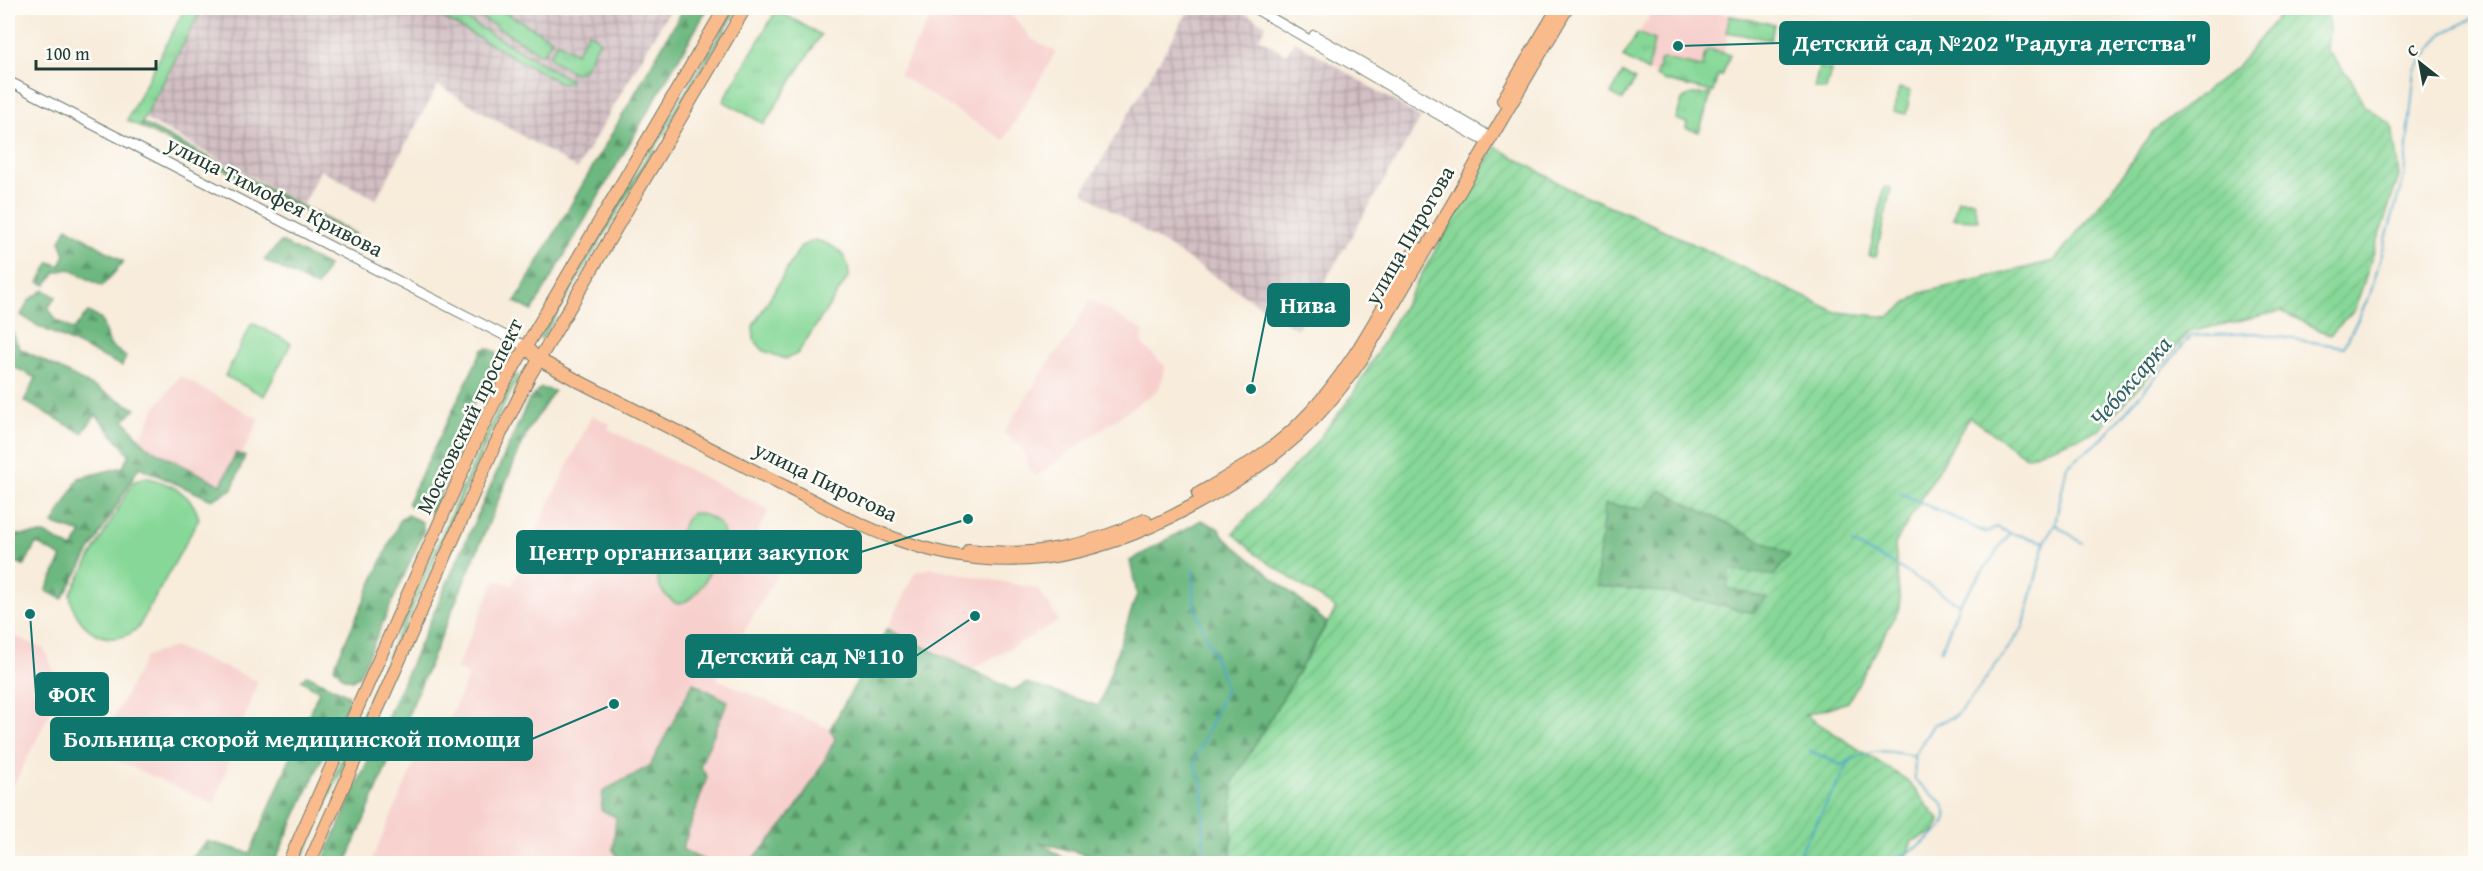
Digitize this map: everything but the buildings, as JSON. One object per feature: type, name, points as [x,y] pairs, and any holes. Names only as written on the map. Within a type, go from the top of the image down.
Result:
[{"type":"main road","name":"Московский проспект","points":[[288,864],[478,436],[525,346],[725,8]]},
{"type":"main road","name":"Московский проспект","points":[[309,864],[494,447],[540,356],[744,8]]},
{"type":"main road","name":"улица Пирогова","points":[[525,346],[582,378],[789,484],[881,528],[934,547],[973,554],[1013,557],[1044,554],[1136,529],[1176,510],[1250,469],[1337,387],[1396,291],[1558,8]]},
{"type":"main road","name":"улица Пирогова","points":[[1485,137],[1567,8]]},
{"type":"street","points":[[1261,8],[1485,137]]},
{"type":"street","name":"улица Тимофея Кривова","points":[[8,81],[525,346]]},
{"type":"shaded area","points":[[202,8],[671,8],[577,169],[438,85],[376,199],[320,170],[303,205],[145,119]]},
{"type":"shaded area","points":[[936,8],[998,8],[1015,18],[1032,39],[1056,52],[1004,140],[899,75]]},
{"type":"shaded area","points":[[1190,8],[1236,8],[1266,25],[1259,38],[1262,40],[1286,54],[1295,41],[1421,118],[1297,329],[1083,192]]},
{"type":"shaded area","points":[[1655,8],[1694,8],[1774,24],[1771,40],[1729,32],[1713,92],[1666,81],[1623,57]]},
{"type":"shaded area","points":[[1090,300],[1144,331],[1141,343],[1165,366],[1159,389],[1036,476],[1028,466],[1023,448],[1003,433],[1053,356],[1067,340]]},
{"type":"shaded area","points":[[180,376],[259,419],[223,494],[135,451],[155,408]]},
{"type":"shaded area","points":[[592,415],[610,424],[608,429],[769,510],[753,541],[782,566],[717,679],[830,729],[835,739],[814,783],[773,840],[747,863],[710,863],[682,851],[676,864],[370,864],[423,744],[436,749],[469,675],[456,669],[496,579],[512,585]]},
{"type":"shaded area","points":[[932,568],[1039,589],[1059,621],[972,669],[887,629],[915,572]]},
{"type":"shaded area","points":[[8,633],[44,649],[62,689],[13,787],[8,785]]},
{"type":"shaded area","points":[[175,647],[258,681],[214,804],[96,751],[146,656]]},
{"type":"green space","points":[[185,8],[202,8],[140,127],[127,120]]},
{"type":"green space","points":[[425,8],[447,8],[570,80],[562,84]]},
{"type":"green space","points":[[465,8],[497,8],[552,39],[544,53],[540,53]]},
{"type":"green space","points":[[684,8],[708,8],[532,311],[515,302]]},
{"type":"green space","points":[[735,8],[738,8],[542,339],[539,338]]},
{"type":"green space","points":[[772,8],[778,8],[777,10],[821,35],[764,124],[723,101],[776,11]]},
{"type":"green space","points":[[2285,8],[2327,8],[2329,30],[2327,50],[2352,81],[2364,106],[2392,125],[2399,176],[2355,309],[2330,335],[2281,311],[2190,332],[2099,430],[2026,457],[1969,417],[1895,544],[1900,607],[1848,702],[1805,715],[1907,780],[1940,821],[1934,833],[1912,841],[1904,863],[1231,863],[1233,782],[1336,609],[1257,555],[1233,533],[1314,445],[1352,396],[1495,146],[1569,189],[1634,216],[1836,312],[1889,317],[1921,293],[2054,261],[2113,188],[2153,131],[2236,68]],"holes":[[[1660,490],[1790,555],[1774,576],[1730,570],[1727,588],[1767,598],[1753,613],[1662,592],[1595,586],[1605,504],[1644,509]]]},
{"type":"green space","points":[[1730,16],[1774,24],[1771,40],[1726,32]]},
{"type":"green space","points":[[588,32],[598,38],[599,42],[583,71],[574,73],[551,59],[550,55],[557,42],[576,53]]},
{"type":"green space","points":[[1638,33],[1654,40],[1648,71],[1623,57]]},
{"type":"green space","points":[[1709,49],[1730,55],[1722,76],[1718,75],[1713,92],[1666,81],[1656,76],[1660,61],[1663,59],[1702,67],[1705,53]]},
{"type":"green space","points":[[1819,67],[1831,70],[1826,90],[1814,88]]},
{"type":"green space","points":[[1623,73],[1635,80],[1623,100],[1611,94]]},
{"type":"green space","points":[[1899,88],[1911,91],[1906,114],[1894,112]]},
{"type":"green space","points":[[1692,94],[1711,94],[1699,132],[1686,128],[1687,123],[1676,119],[1682,100]]},
{"type":"green space","points":[[142,123],[356,234],[355,236],[140,127]]},
{"type":"green space","points":[[1884,187],[1891,188],[1876,257],[1869,256]]},
{"type":"green space","points":[[1958,200],[1973,200],[1978,220],[1953,219]]},
{"type":"green space","points":[[67,227],[124,262],[102,286],[69,269],[56,272],[46,285],[39,282],[50,262],[60,266],[65,254],[60,241]]},
{"type":"green space","points":[[815,240],[835,248],[844,256],[849,276],[797,354],[786,359],[764,351],[754,340],[753,326],[801,246]]},
{"type":"green space","points":[[281,242],[328,266],[317,287],[264,260]]},
{"type":"green space","points":[[44,290],[56,297],[48,308],[57,321],[73,330],[88,312],[101,319],[110,345],[126,357],[122,366],[38,326],[21,315],[29,300]]},
{"type":"green space","points":[[252,323],[291,343],[264,396],[225,376]]},
{"type":"green space","points":[[12,331],[19,348],[136,409],[124,420],[147,447],[221,485],[236,453],[245,456],[232,489],[212,500],[139,467],[62,599],[46,591],[62,557],[36,543],[24,566],[8,553],[8,531],[14,535],[46,534],[72,549],[82,533],[53,524],[79,478],[123,467],[129,454],[96,415],[82,433],[24,401],[36,378],[8,364],[8,341]]},
{"type":"green space","points":[[487,348],[496,352],[497,356],[461,429],[462,442],[435,509],[428,512],[409,505],[408,502],[482,350]]},
{"type":"green space","points":[[516,374],[519,376],[495,423],[300,863],[295,864],[492,422]]},
{"type":"green space","points":[[541,388],[554,391],[527,432],[346,863],[322,863],[529,400]]},
{"type":"green space","points":[[145,477],[179,490],[191,502],[199,519],[138,628],[127,635],[116,638],[105,637],[85,626],[78,617],[70,594],[133,482]]},
{"type":"green space","points":[[1660,490],[1790,555],[1774,576],[1767,598],[1753,613],[1662,592],[1595,586],[1605,504],[1644,509]]},
{"type":"green space","points":[[693,513],[704,515],[719,524],[724,533],[724,539],[701,587],[686,601],[677,604],[664,593],[657,577],[687,518]]},
{"type":"green space","points":[[407,515],[422,522],[424,531],[359,676],[352,680],[344,678],[334,667],[401,518]]},
{"type":"green space","points":[[1201,520],[1218,528],[1226,539],[1327,623],[1233,782],[1231,863],[1116,863],[1039,842],[1071,863],[747,864],[786,821],[817,774],[835,739],[830,729],[887,629],[1013,690],[1026,683],[1099,706],[1137,594],[1130,561]]},
{"type":"green space","points":[[307,675],[348,695],[348,702],[274,863],[201,863],[191,858],[207,841],[250,853],[319,691],[301,680]]},
{"type":"green space","points":[[693,683],[728,701],[700,766],[707,777],[682,850],[710,863],[623,863],[613,850],[616,817],[601,810],[603,791],[650,766]]},
{"type":"waterway","name":"Чебоксарка","points":[[1885,864],[1916,848],[1944,824],[1946,814],[1943,805],[1915,780],[1914,756],[1933,725],[1955,716],[1968,703],[2023,628],[2045,542],[2055,524],[2067,466],[2102,439],[2191,336],[2255,333],[2344,347],[2370,295],[2404,176],[2415,69],[2443,33],[2476,17]]},
{"type":"waterway","points":[[1900,493],[1987,533],[1996,527],[2010,533]]},
{"type":"waterway","points":[[2055,524],[2082,543]]},
{"type":"waterway","points":[[1941,651],[1959,604],[2010,533],[2045,542]]},
{"type":"waterway","points":[[1852,543],[1895,565],[1959,604]]},
{"type":"waterway","points":[[1193,569],[1194,605],[1226,687],[1194,763],[1203,786],[1204,864]]},
{"type":"waterway","points":[[1810,751],[1841,765],[1868,753],[1884,751],[1913,756]]},
{"type":"waterway","points":[[1793,864],[1851,760]]},
{"type":"place","name":"Детский сад №202 \"Радуга детства\"","points":[[1678,46]]},
{"type":"place","name":"Нива","points":[[1251,389]]},
{"type":"place","name":"Центр организации закупок","points":[[968,519]]},
{"type":"place","name":"ФОК","points":[[30,614]]},
{"type":"place","name":"Детский сад №110","points":[[975,616]]},
{"type":"place","name":"Больница скорой медицинской помощи","points":[[614,704]]}]
